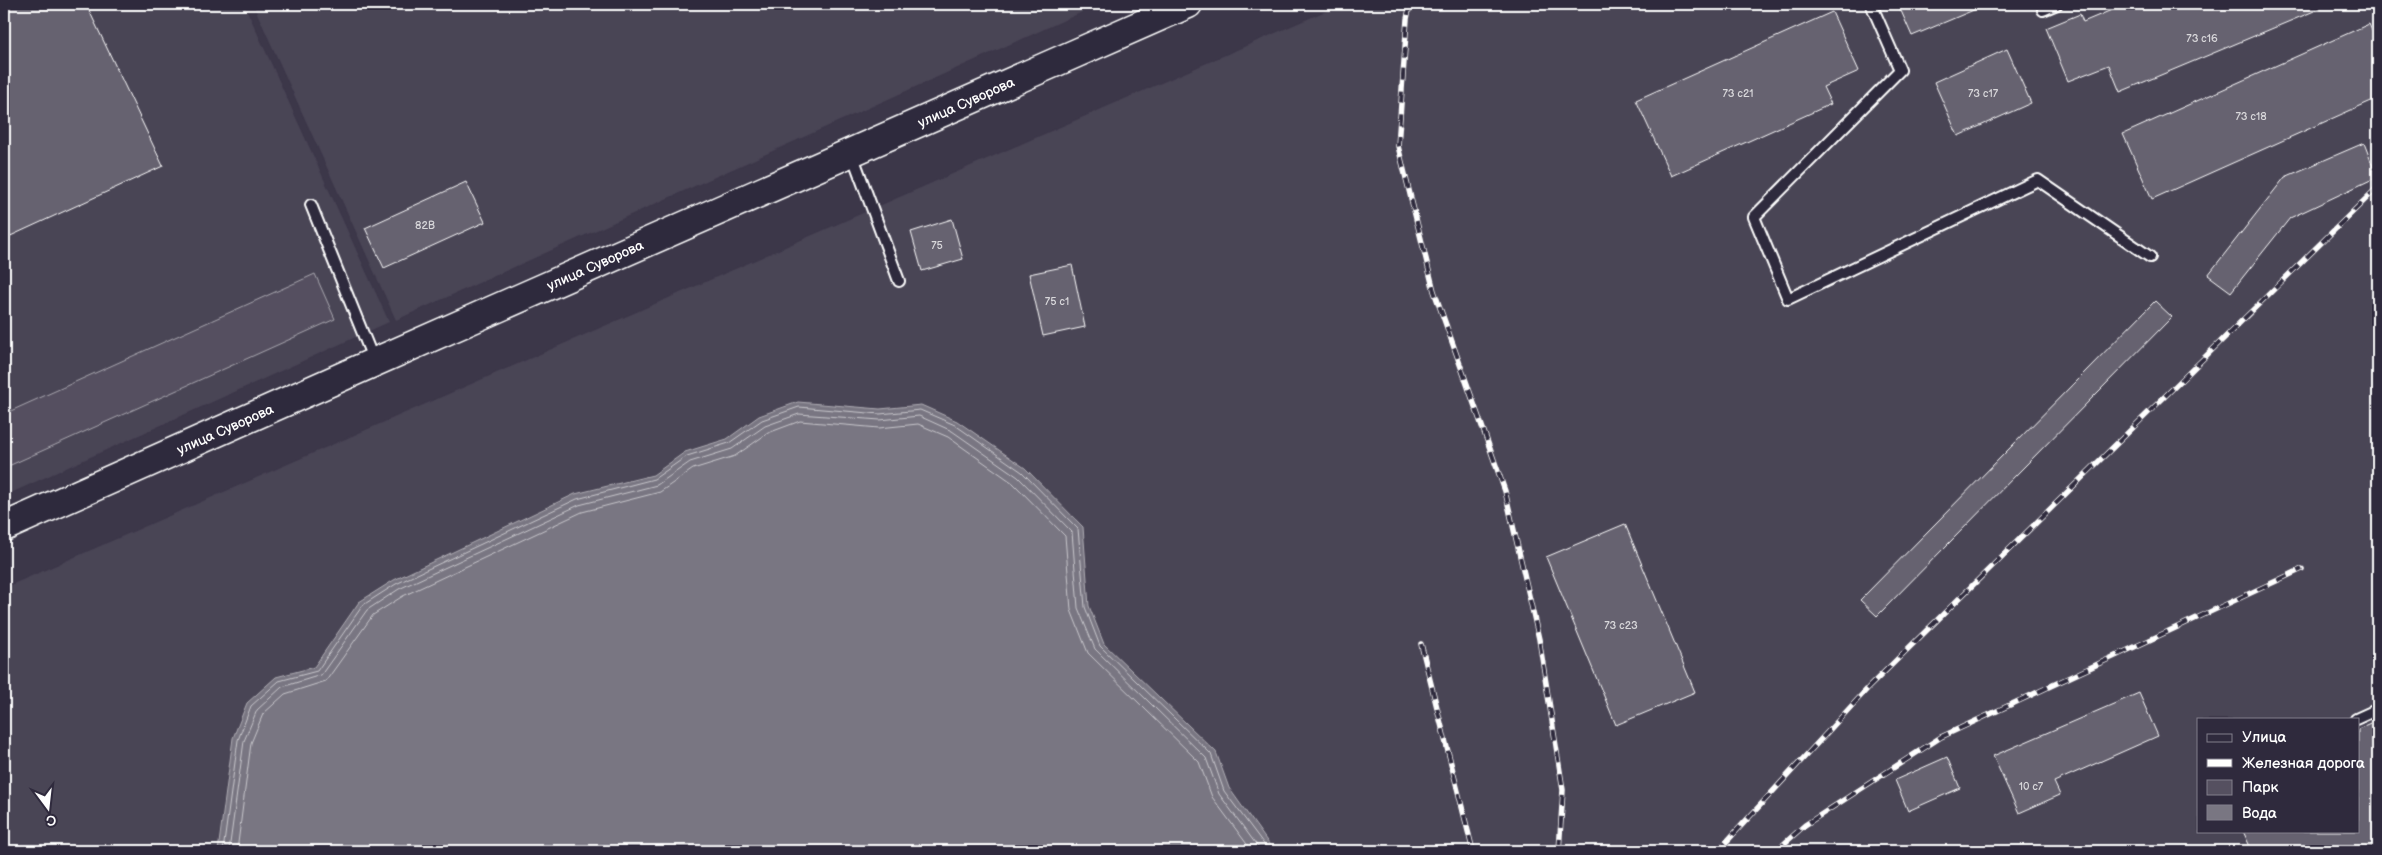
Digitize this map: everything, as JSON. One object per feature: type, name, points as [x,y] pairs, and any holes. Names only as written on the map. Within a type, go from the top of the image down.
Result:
[{"type":"main road","name":"улица Суворова","points":[[4,528],[375,362],[1188,4]]},
{"type":"lane","points":[[1871,4],[1900,70],[1754,217],[1788,299],[2038,180],[2150,257]]},
{"type":"lane","points":[[2043,10],[2057,4]]},
{"type":"lane","points":[[852,153],[899,281]]},
{"type":"lane","points":[[311,205],[375,362]]},
{"type":"lane","points":[[2358,718],[2378,709]]},
{"type":"shaded area","points":[[4,4],[244,4],[389,322],[4,496]]},
{"type":"shaded area","points":[[253,4],[1100,4],[396,320]]},
{"type":"shaded area","points":[[1342,4],[2378,4],[2378,851],[4,851],[4,588]]},
{"type":"green space","points":[[315,274],[335,319],[4,468],[4,414]]},
{"type":"water","points":[[798,402],[880,409],[921,405],[957,421],[1025,468],[1083,527],[1089,606],[1104,644],[1216,752],[1229,788],[1274,851],[218,851],[233,738],[247,703],[276,677],[314,667],[359,602],[394,580],[575,494],[653,475],[685,452],[727,439],[759,416]]},
{"type":"building","points":[[4,4],[86,4],[163,166],[4,239]]},
{"type":"building","points":[[1898,4],[1988,4],[1912,36]]},
{"type":"building","points":[[2126,4],[2331,4],[2120,92],[2109,65],[2068,81],[2046,28],[2080,14],[2083,22]]},
{"type":"building","points":[[1832,12],[1859,71],[1823,87],[1831,104],[1671,176],[1636,100]]},
{"type":"building","points":[[2369,24],[2378,44],[2378,98],[2152,199],[2123,134]]},
{"type":"building","points":[[2007,49],[2031,103],[1958,136],[1934,82]]},
{"type":"building","points":[[2364,143],[2377,177],[2290,218],[2231,292],[2208,275],[2285,177]]},
{"type":"building","points":[[466,182],[485,222],[384,268],[365,228]]},
{"type":"building","points":[[952,219],[963,259],[922,271],[911,232]]},
{"type":"building","points":[[1072,265],[1085,327],[1043,336],[1029,274]]},
{"type":"building","points":[[2155,301],[2172,317],[1877,616],[1860,600]]},
{"type":"building","points":[[1625,524],[1695,692],[1616,725],[1546,557]]},
{"type":"building","points":[[2139,693],[2158,736],[2054,782],[2060,795],[2019,813],[1993,756]]},
{"type":"building","points":[[2378,720],[2378,851],[2252,851],[2243,832],[2360,832],[2360,728]]},
{"type":"building","points":[[1947,757],[1960,788],[1908,811],[1895,780]]},
{"type":"railway","points":[[1410,4],[1407,19],[1398,146],[1434,291],[1505,491],[1539,639],[1563,790],[1559,851]]},
{"type":"railway","points":[[1718,851],[1869,687],[2378,187]]},
{"type":"railway","points":[[1776,851],[1805,825],[1941,737],[2302,569]]},
{"type":"railway","points":[[1421,644],[1473,851]]}]
